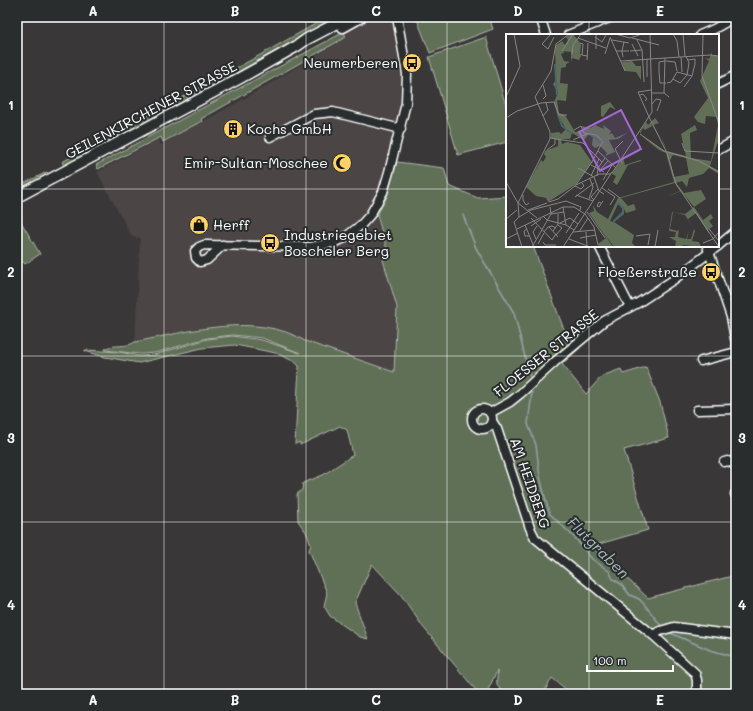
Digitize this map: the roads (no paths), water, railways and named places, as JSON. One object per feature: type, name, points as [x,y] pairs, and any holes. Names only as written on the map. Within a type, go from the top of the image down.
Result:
[{"type":"main road","name":"GEILENKIRCHENER STRASSE","points":[[17,198],[349,17]]},
{"type":"main road","name":"GEILENKIRCHENER STRASSE","points":[[297,46],[320,38],[361,17]]},
{"type":"street","points":[[223,245],[310,247],[333,243],[352,233],[370,216],[383,192],[401,129],[407,93],[407,74],[397,17]]},
{"type":"street","points":[[540,17],[546,34]]},
{"type":"street","points":[[570,34],[612,17]]},
{"type":"street","points":[[702,34],[735,17]]},
{"type":"street","points":[[719,84],[736,75]]},
{"type":"street","points":[[270,137],[314,114],[333,112],[401,129]]},
{"type":"street","points":[[719,149],[736,140]]},
{"type":"street","name":"FLOESSER STRASSE","points":[[719,245],[736,231]]},
{"type":"street","points":[[600,247],[630,307]]},
{"type":"street","points":[[709,249],[717,278],[731,317],[736,344]]},
{"type":"street","name":"FLOESSER STRASSE","points":[[491,417],[527,389],[600,324],[638,303],[673,280],[709,249]]},
{"type":"street","points":[[701,361],[736,352]]},
{"type":"street","points":[[697,410],[716,411],[736,409]]},
{"type":"street","name":"AM HEIDBERG","points":[[491,417],[497,429],[530,528],[535,538],[656,633],[695,673],[697,680],[697,694]]},
{"type":"street","points":[[724,462],[728,461],[736,465]]},
{"type":"street","points":[[656,633],[669,628],[678,627],[736,635]]},
{"type":"waterway","name":"Flutgraben","points":[[463,215],[476,248],[514,313],[530,377]]},
{"type":"waterway","name":"Flutgraben","points":[[532,392],[528,424],[536,445],[540,477],[549,513],[576,539],[592,559],[609,571],[613,579],[621,584],[630,595],[639,599],[644,604],[662,627]]},
{"type":"waterway","name":"Flutgraben","points":[[668,632],[710,650],[736,657]]},
{"type":"place","name":"Neumerberen","points":[[412,63]]},
{"type":"place","name":"Kochs GmbH","points":[[233,129]]},
{"type":"place","name":"Emir-Sultan-Moschee","points":[[342,163]]},
{"type":"place","name":"Herff","points":[[199,225]]},
{"type":"place","name":"Industriegebiet Boscheler Berg","points":[[270,243]]},
{"type":"place","name":"Floeßerstraße","points":[[711,272]]}]
